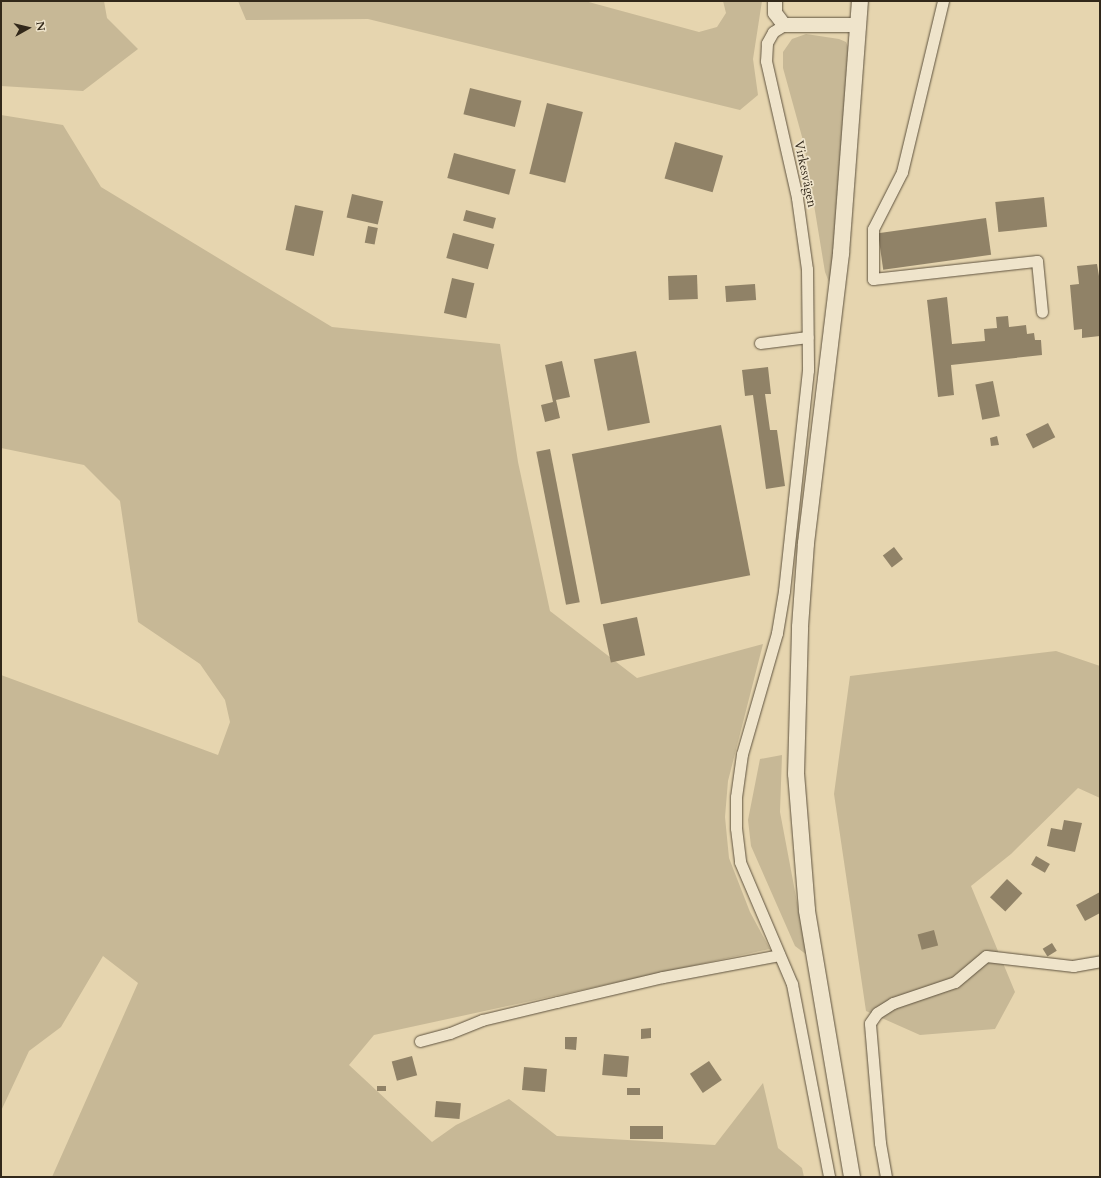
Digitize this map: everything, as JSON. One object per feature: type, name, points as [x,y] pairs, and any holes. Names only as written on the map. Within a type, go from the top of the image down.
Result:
[{"type":"main road","points":[[852,1177],[806,910],[796,774],[800,627],[806,543],[841,253],[860,1]]},
{"type":"street","points":[[774,1],[774,13],[784,25],[859,25]]},
{"type":"street","points":[[943,1],[902,172],[873,229],[873,279],[1037,261],[1042,312]]},
{"type":"street","name":"Virkesvägen","points":[[784,25],[773,32],[767,43],[766,61],[797,198],[807,268],[808,337],[784,591],[777,633],[742,754],[736,797],[740,862],[792,984],[799,1014],[829,1177]]},
{"type":"street","points":[[760,343],[808,337]]},
{"type":"street","points":[[420,1040],[450,1033],[482,1020],[557,1002],[663,977],[780,955]]},
{"type":"street","points":[[886,1177],[880,1143],[870,1023],[877,1013],[893,1003],[955,982],[986,956],[1073,966],[1100,961]]},
{"type":"shaded area","points":[[1,1],[104,1],[107,18],[138,49],[83,91],[1,86]]},
{"type":"shaded area","points":[[238,1],[585,1],[699,32],[717,27],[726,13],[723,1],[762,1],[753,59],[758,95],[740,110],[368,19],[246,20]]},
{"type":"shaded area","points":[[806,34],[839,39],[846,42],[850,52],[832,290],[825,272],[804,144],[783,68],[783,52],[792,39]]},
{"type":"shaded area","points":[[1,115],[63,125],[101,187],[332,327],[500,344],[518,462],[550,611],[637,678],[763,644],[728,781],[725,817],[729,858],[750,912],[770,949],[374,1035],[349,1065],[432,1142],[456,1125],[509,1099],[557,1136],[715,1145],[763,1083],[778,1148],[802,1168],[804,1177],[52,1177],[138,983],[103,956],[61,1027],[29,1051],[1,1111],[1,675],[218,755],[230,722],[225,700],[200,664],[138,622],[120,501],[84,465],[1,448]]},
{"type":"shaded area","points":[[1056,651],[1100,666],[1100,798],[1078,788],[1011,854],[971,886],[1015,992],[995,1029],[920,1035],[866,1011],[834,794],[850,676]]},
{"type":"shaded area","points":[[782,755],[780,812],[807,955],[795,946],[751,846],[748,820],[760,759]]},
{"type":"building","points":[[470,88],[521,101],[515,127],[463,114]]},
{"type":"building","points":[[547,103],[583,112],[565,183],[529,174]]},
{"type":"building","points":[[675,142],[723,156],[713,192],[665,179]]},
{"type":"building","points":[[454,153],[516,170],[509,195],[447,178]]},
{"type":"building","points":[[352,194],[383,201],[378,225],[347,217]]},
{"type":"building","points":[[1044,197],[1047,227],[998,232],[995,202]]},
{"type":"building","points":[[295,205],[323,211],[314,256],[285,250]]},
{"type":"building","points":[[466,210],[496,218],[493,229],[463,221]]},
{"type":"building","points":[[986,218],[991,255],[883,270],[878,233]]},
{"type":"building","points":[[368,226],[378,228],[375,245],[365,243]]},
{"type":"building","points":[[453,233],[495,244],[488,269],[446,258]]},
{"type":"building","points":[[1097,264],[1100,282],[1100,336],[1082,338],[1082,329],[1074,330],[1070,285],[1079,284],[1077,266]]},
{"type":"building","points":[[697,275],[698,299],[669,300],[668,276]]},
{"type":"building","points":[[452,278],[474,283],[466,318],[444,313]]},
{"type":"building","points":[[755,284],[756,300],[726,302],[725,286]]},
{"type":"building","points":[[947,297],[952,344],[985,341],[984,329],[997,328],[996,317],[1008,316],[1009,327],[1026,325],[1027,334],[1034,333],[1035,340],[1041,340],[1042,355],[951,365],[954,395],[938,397],[927,300]]},
{"type":"building","points":[[636,351],[650,423],[608,431],[594,359]]},
{"type":"building","points":[[562,361],[570,397],[556,400],[560,418],[545,422],[541,405],[553,402],[545,365]]},
{"type":"building","points":[[768,367],[771,394],[765,394],[770,430],[777,430],[785,486],[766,489],[753,395],[745,396],[742,370]]},
{"type":"building","points":[[993,381],[1000,416],[982,420],[975,384]]},
{"type":"building","points":[[1048,423],[1055,437],[1033,449],[1026,434]]},
{"type":"building","points":[[721,425],[750,575],[601,604],[572,454]]},
{"type":"building","points":[[997,436],[999,445],[991,446],[990,438]]},
{"type":"building","points":[[550,449],[580,602],[566,605],[536,452]]},
{"type":"building","points":[[894,547],[903,559],[892,567],[883,555]]},
{"type":"building","points":[[637,617],[645,655],[611,662],[603,624]]},
{"type":"building","points":[[1064,820],[1082,823],[1075,852],[1047,846],[1051,828],[1062,830]]},
{"type":"building","points":[[1036,856],[1050,864],[1045,873],[1031,865]]},
{"type":"building","points":[[1007,879],[1022,893],[1005,912],[990,897]]},
{"type":"building","points":[[1100,892],[1100,913],[1085,921],[1076,905]]},
{"type":"building","points":[[934,930],[938,945],[922,950],[918,934]]},
{"type":"building","points":[[1052,943],[1057,951],[1047,956],[1043,949]]},
{"type":"building","points":[[651,1028],[651,1038],[641,1039],[641,1029]]},
{"type":"building","points":[[565,1037],[577,1037],[576,1050],[565,1049]]},
{"type":"building","points":[[604,1054],[629,1056],[627,1077],[602,1075]]},
{"type":"building","points":[[412,1056],[417,1075],[397,1081],[392,1061]]},
{"type":"building","points":[[709,1061],[722,1080],[703,1093],[690,1074]]},
{"type":"building","points":[[524,1067],[547,1069],[545,1092],[522,1090]]},
{"type":"building","points":[[377,1086],[386,1086],[386,1091],[377,1091]]},
{"type":"building","points":[[627,1088],[640,1088],[640,1095],[627,1095]]},
{"type":"building","points":[[436,1101],[461,1103],[460,1119],[435,1117]]},
{"type":"building","points":[[630,1126],[663,1126],[663,1139],[630,1139]]}]
